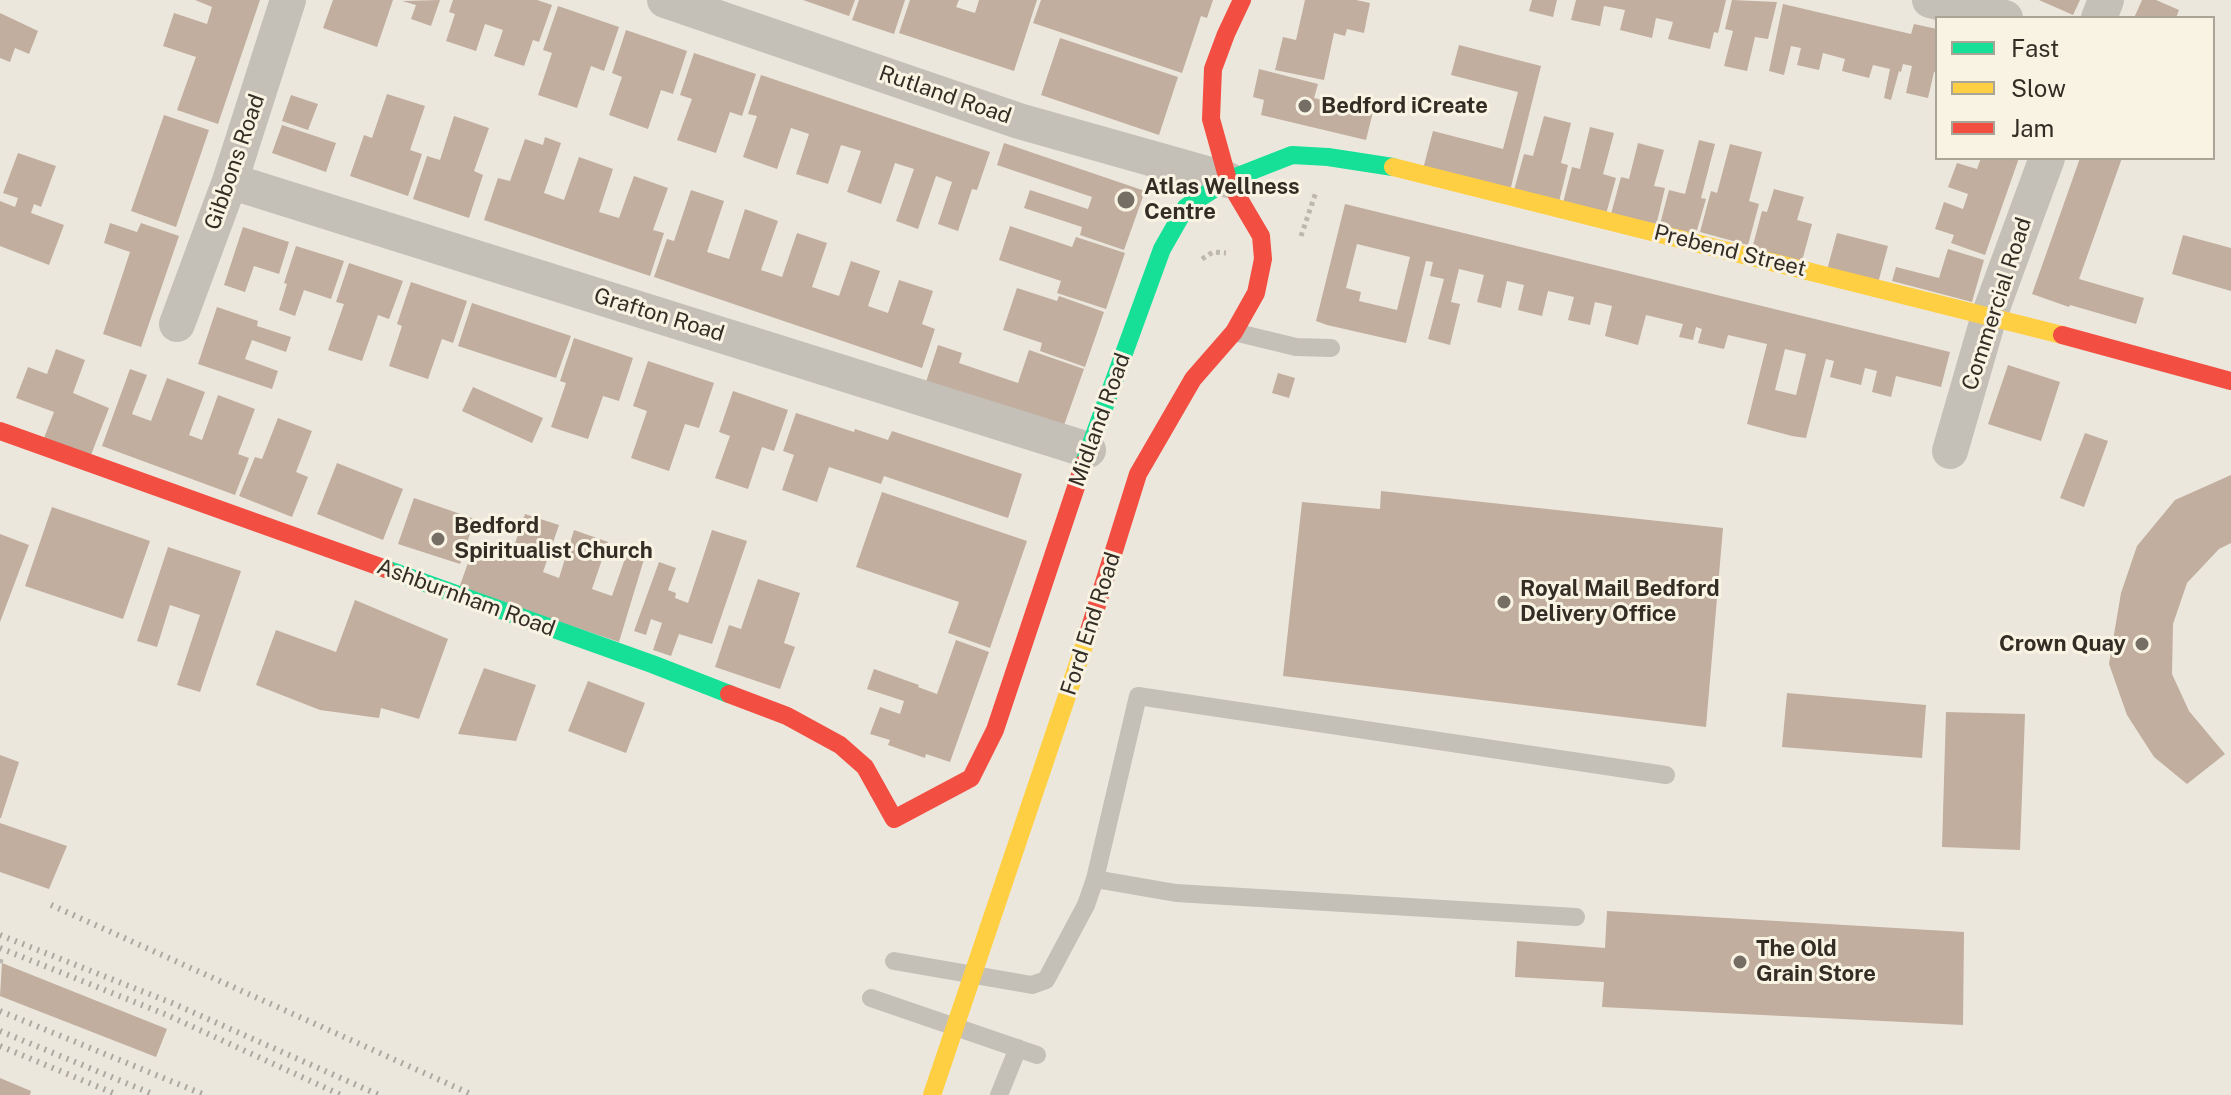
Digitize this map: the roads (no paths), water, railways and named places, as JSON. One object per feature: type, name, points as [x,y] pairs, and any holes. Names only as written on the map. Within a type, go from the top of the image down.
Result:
[{"type":"main road","points":[[1228,180],[1211,119],[1213,69],[1242,0]]},
{"type":"main road","name":"Prebend Street","points":[[1228,180],[1292,155],[1407,169],[1989,316],[2231,381]]},
{"type":"main road","name":"Ford End Road","points":[[932,1095],[1081,658],[1138,474],[1193,379],[1234,332],[1256,293],[1263,259],[1261,236],[1228,180]]},
{"type":"main road","name":"Midland Road","points":[[894,819],[971,778],[995,730],[1088,450],[1162,249],[1186,207],[1228,180]]},
{"type":"main road","name":"Ashburnham Road","points":[[0,431],[652,664],[787,716],[840,745],[865,767],[894,819]]},
{"type":"street","name":"Gibbons Road","points":[[177,324],[230,181],[288,0]]},
{"type":"street","name":"Rutland Road","points":[[665,0],[1019,121],[1228,180]]},
{"type":"street","points":[[1930,0],[1997,16]]},
{"type":"street","name":"Commercial Road","points":[[1950,451],[1989,316],[2046,160]]},
{"type":"street","name":"Grafton Road","points":[[230,181],[1088,450]]},
{"type":"lane","points":[[1234,332],[1296,347],[1331,348]]},
{"type":"lane","points":[[894,961],[1032,985],[1046,980],[1086,905],[1095,879],[1138,696],[1666,775]]},
{"type":"lane","points":[[1095,879],[1176,893],[1576,917]]},
{"type":"lane","points":[[871,998],[1037,1055]]},
{"type":"lane","points":[[999,1095],[1018,1048]]},
{"type":"railway","points":[[51,905],[473,1095]]},
{"type":"railway","points":[[0,935],[172,1003],[379,1095]]},
{"type":"railway","points":[[0,948],[167,1015],[341,1095]]},
{"type":"railway","points":[[0,1011],[205,1095]]},
{"type":"railway","points":[[0,1031],[155,1095]]},
{"type":"railway","points":[[0,1046],[118,1095]]},
{"type":"place","name":"Bedford iCreate","points":[[1305,106]]},
{"type":"place","name":"Atlas Wellness Centre","points":[[1126,200]]},
{"type":"place","name":"Bedford Spiritualist Church","points":[[438,539]]},
{"type":"place","name":"Royal Mail Bedford Delivery Office","points":[[1504,602]]},
{"type":"place","name":"Crown Quay","points":[[2142,644]]},
{"type":"place","name":"The Old Grain Store","points":[[1740,962]]}]
